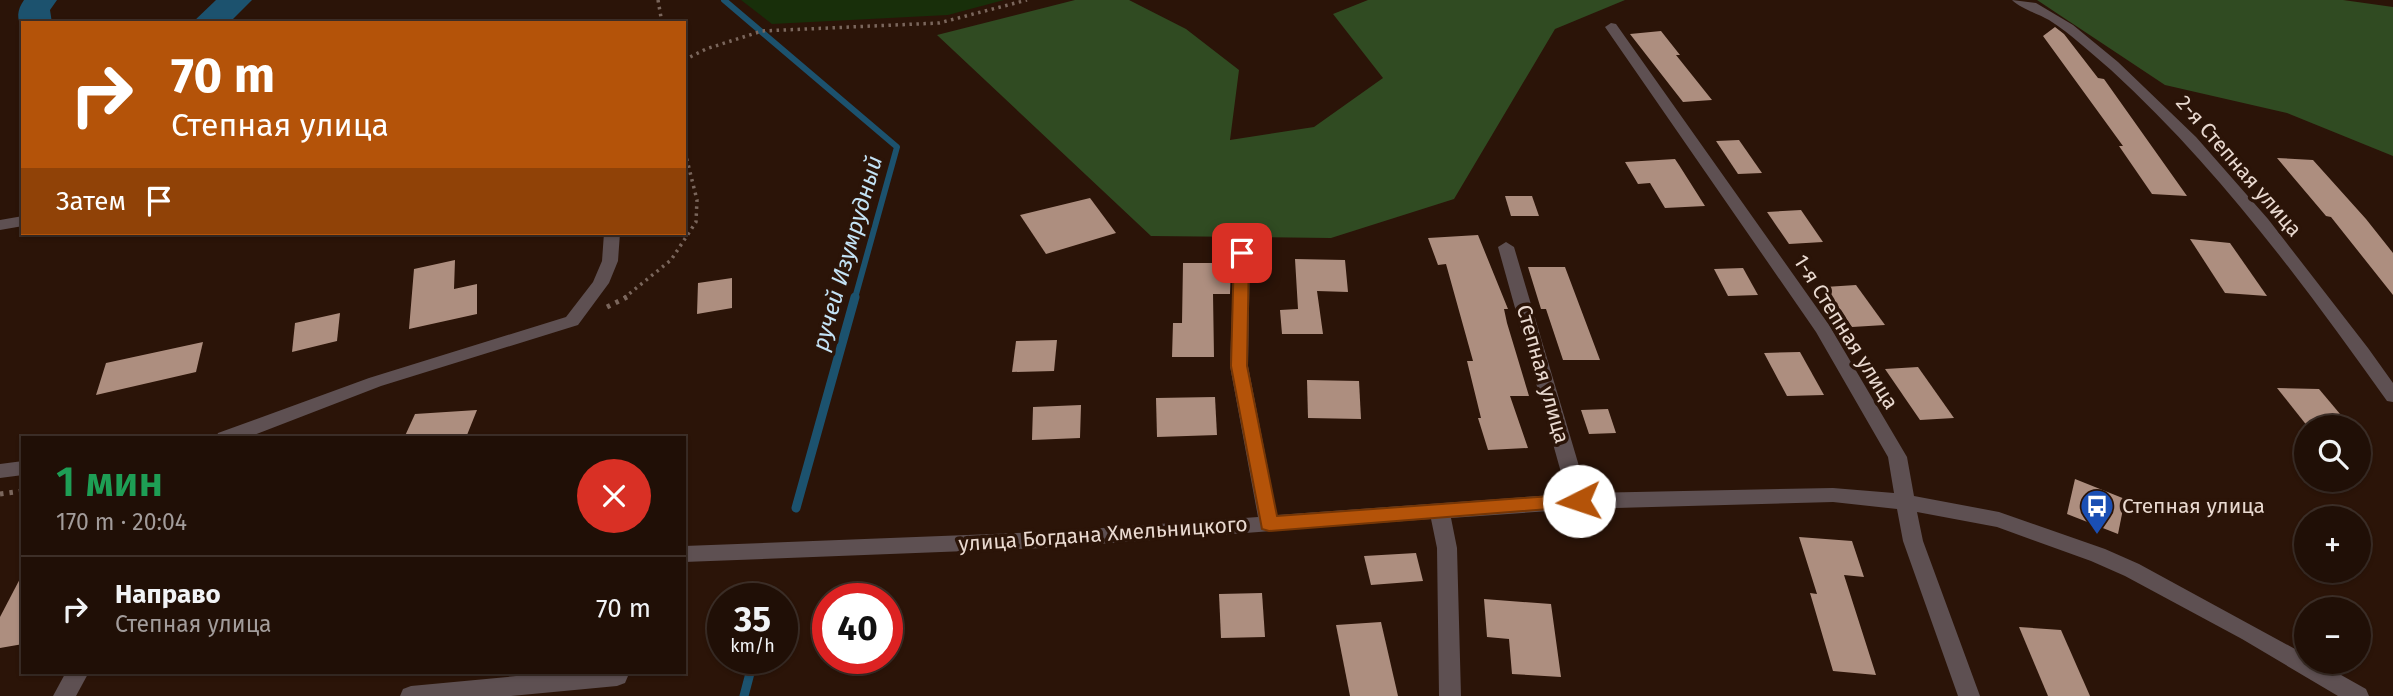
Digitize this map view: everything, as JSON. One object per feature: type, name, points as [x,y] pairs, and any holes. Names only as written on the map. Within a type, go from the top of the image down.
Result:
[{"type":"street","name":"2-я Степная улица","points":[[2018,0],[2058,17],[2167,113],[2317,289],[2393,396]]},
{"type":"street","name":"1-я Степная улица","points":[[1611,27],[1823,329],[1897,457],[1913,541],[1969,696]]},
{"type":"street","points":[[0,225],[21,221]]},
{"type":"street","points":[[230,436],[375,382],[572,321],[601,283],[610,261],[612,235]]},
{"type":"street","name":"Степная улица","points":[[1506,247],[1579,501]]},
{"type":"street","points":[[1242,253],[1239,366],[1269,524]]},
{"type":"street","points":[[0,471],[21,468]]},
{"type":"street","name":"улица Богдана Хмельницкого","points":[[686,554],[1045,540],[1579,501],[1833,495],[1906,502],[1999,520],[2098,555],[2132,570],[2238,627],[2358,696]]},
{"type":"street","points":[[1440,512],[1447,548],[1450,696]]},
{"type":"street","points":[[64,696],[77,674]]},
{"type":"street","points":[[411,696],[617,676]]},
{"type":"path","points":[[658,0],[662,21]]},
{"type":"path","points":[[686,59],[706,49],[762,31],[939,23],[978,15],[1027,0]]},
{"type":"path","points":[[572,321],[626,299],[657,275],[687,238],[696,220],[697,203],[686,156]]},
{"type":"path","points":[[0,494],[21,491]]},
{"type":"green space","points":[[741,0],[1004,0],[948,15],[772,24]]},
{"type":"green space","points":[[1075,0],[1129,0],[1186,29],[1239,70],[1230,140],[1314,127],[1383,78],[1333,14],[1368,0],[1625,0],[1555,29],[1454,199],[1331,238],[1151,236],[937,35]]},
{"type":"green space","points":[[2037,0],[2343,0],[2393,7],[2393,156],[2287,113],[2165,85]]},
{"type":"building","points":[[2055,27],[2064,34],[2098,78],[2104,79],[2187,196],[2152,194],[2119,146],[2123,146],[2043,36]]},
{"type":"building","points":[[1661,31],[1680,55],[1676,55],[1712,100],[1683,102],[1630,34]]},
{"type":"building","points":[[1739,140],[1762,173],[1738,174],[1716,141]]},
{"type":"building","points":[[2277,158],[2313,160],[2366,219],[2393,253],[2393,295],[2331,217],[2326,216]]},
{"type":"building","points":[[1675,159],[1705,206],[1665,208],[1650,183],[1638,184],[1625,162]]},
{"type":"building","points":[[1505,196],[1532,196],[1539,216],[1511,216]]},
{"type":"building","points":[[1090,198],[1116,233],[1046,254],[1020,215]]},
{"type":"building","points":[[1801,210],[1823,242],[1789,244],[1767,212]]},
{"type":"building","points":[[1478,235],[1508,309],[1504,309],[1507,323],[1529,396],[1510,396],[1528,448],[1488,450],[1478,418],[1481,418],[1467,361],[1473,361],[1446,264],[1438,265],[1428,238]]},
{"type":"building","points":[[2190,239],[2230,243],[2267,296],[2225,293]]},
{"type":"building","points":[[1295,259],[1345,260],[1348,292],[1317,291],[1323,334],[1282,334],[1280,310],[1298,309]]},
{"type":"building","points":[[455,260],[454,289],[477,284],[477,314],[409,329],[414,269]]},
{"type":"building","points":[[1183,263],[1231,263],[1230,294],[1213,294],[1214,357],[1172,357],[1173,323],[1182,323]]},
{"type":"building","points":[[1528,267],[1565,267],[1600,360],[1563,360],[1546,309],[1541,309]]},
{"type":"building","points":[[1743,268],[1758,295],[1728,296],[1714,269]]},
{"type":"building","points":[[732,278],[732,308],[697,314],[698,283]]},
{"type":"building","points":[[1856,285],[1885,325],[1852,327],[1825,287]]},
{"type":"building","points":[[340,313],[337,341],[292,352],[295,323]]},
{"type":"building","points":[[1057,340],[1054,371],[1012,372],[1016,341]]},
{"type":"building","points":[[203,342],[196,372],[96,395],[106,363]]},
{"type":"building","points":[[1800,352],[1824,395],[1787,396],[1764,353]]},
{"type":"building","points":[[1918,367],[1954,418],[1920,420],[1885,369]]},
{"type":"building","points":[[1307,380],[1359,381],[1361,419],[1308,418]]},
{"type":"building","points":[[2277,388],[2319,389],[2341,415],[2298,415]]},
{"type":"building","points":[[1215,397],[1217,435],[1157,437],[1156,398]]},
{"type":"building","points":[[1081,405],[1080,438],[1032,440],[1033,407]]},
{"type":"building","points":[[1608,409],[1616,433],[1589,434],[1581,410]]},
{"type":"building","points":[[477,410],[467,435],[405,436],[415,414]]},
{"type":"building","points":[[2075,479],[2125,499],[2118,534],[2067,514]]},
{"type":"building","points":[[1799,537],[1852,541],[1864,577],[1844,575],[1876,675],[1833,671],[1810,593],[1817,594]]},
{"type":"building","points":[[1416,553],[1423,581],[1371,585],[1364,556]]},
{"type":"building","points":[[21,577],[21,644],[0,648],[0,617]]},
{"type":"building","points":[[1262,593],[1265,637],[1221,638],[1219,594]]},
{"type":"building","points":[[1484,599],[1551,604],[1561,677],[1512,674],[1509,639],[1487,637]]},
{"type":"building","points":[[1381,622],[1398,696],[1350,696],[1336,625]]},
{"type":"building","points":[[2019,627],[2061,630],[2090,696],[2048,696]]},
{"type":"waterway","points":[[35,21],[34,9],[41,0]]},
{"type":"waterway","points":[[211,21],[236,0]]},
{"type":"waterway","name":"ручей Изумрудный","points":[[724,0],[897,147],[855,298]]},
{"type":"waterway","name":"ручей Изумрудный","points":[[796,508],[855,297]]},
{"type":"waterway","name":"ручей Изумрудный","points":[[744,696],[750,674]]},
{"type":"place","name":"Степная улица","points":[[2097,536]]},
{"type":"route","points":[[1242,253],[1239,366],[1269,524],[1579,501]]}]
